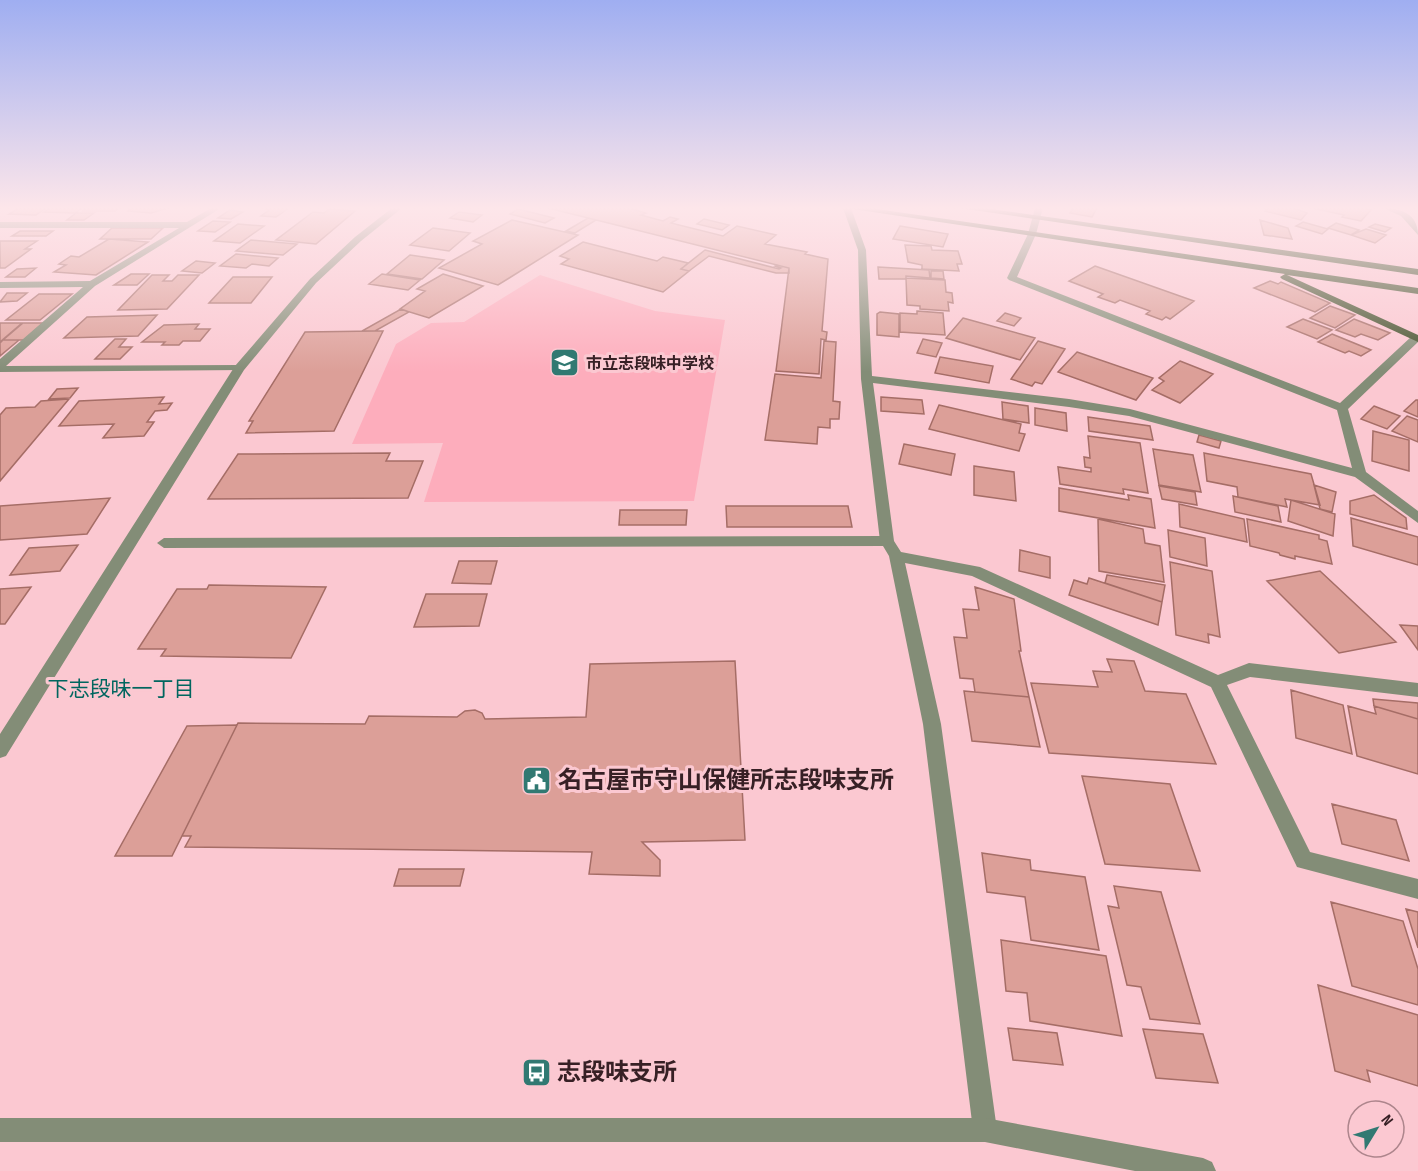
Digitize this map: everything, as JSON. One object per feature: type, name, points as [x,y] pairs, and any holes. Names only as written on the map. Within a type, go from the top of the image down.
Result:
[{"type":"main road","points":[[1218,263],[1418,291]]},
{"type":"main road","points":[[1350,263],[1418,272]]},
{"type":"main road","points":[[1272,271],[1417,338]]},
{"type":"street","points":[[0,367],[92,285],[129,263]]},
{"type":"street","points":[[0,750],[239,368],[313,281],[333,263]]},
{"type":"street","points":[[862,263],[867,379],[891,549],[932,724],[985,1130]]},
{"type":"street","points":[[1019,263],[1012,278],[1342,408]]},
{"type":"street","points":[[0,285],[92,285]]},
{"type":"street","points":[[1342,408],[1417,338]]},
{"type":"street","points":[[0,367],[239,368]]},
{"type":"street","points":[[867,379],[1069,403],[1130,413],[1360,474],[1418,518]]},
{"type":"street","points":[[1342,408],[1360,474]]},
{"type":"street","points":[[164,543],[891,549],[975,571],[1216,682],[1304,860],[1418,889]]},
{"type":"street","points":[[1216,682],[1249,670],[1418,690]]},
{"type":"street","points":[[0,1130],[985,1130],[1203,1171]]},
{"type":"shaded area","points":[[540,275],[655,311],[725,320],[694,501],[424,502],[443,443],[352,444],[396,344],[431,323],[464,322]]},
{"type":"building","points":[[0,263],[12,263],[5,268],[0,268]]},
{"type":"building","points":[[115,263],[96,275],[54,272],[66,265],[59,264]]},
{"type":"building","points":[[194,263],[215,263],[202,273],[182,271]]},
{"type":"building","points":[[224,263],[273,263],[269,266],[252,264],[246,268],[220,266]]},
{"type":"building","points":[[401,263],[441,263],[422,279],[387,274]]},
{"type":"building","points":[[449,263],[534,263],[498,285],[439,268]]},
{"type":"building","points":[[687,263],[681,269],[689,271],[663,292],[561,264]]},
{"type":"building","points":[[689,263],[700,263],[689,271],[681,269]]},
{"type":"building","points":[[735,263],[754,263],[779,269],[781,268],[775,266],[789,268],[789,273],[776,273]]},
{"type":"building","points":[[767,263],[828,263],[822,331],[827,332],[826,340],[821,339],[819,374],[776,371],[789,268]]},
{"type":"building","points":[[911,263],[962,264],[957,264],[959,271],[922,269],[922,265]]},
{"type":"building","points":[[1095,266],[1194,301],[1170,319],[1166,317],[1162,320],[1146,314],[1150,311],[1120,300],[1115,303],[1098,297],[1103,294],[1069,281]]},
{"type":"building","points":[[878,267],[929,270],[930,278],[906,276],[906,279],[879,279]]},
{"type":"building","points":[[36,268],[25,277],[6,277],[17,269]]},
{"type":"building","points":[[931,271],[943,271],[944,279],[931,278]]},
{"type":"building","points":[[131,274],[149,274],[137,285],[114,285]]},
{"type":"building","points":[[382,274],[420,280],[408,290],[369,284]]},
{"type":"building","points":[[443,274],[483,286],[429,318],[400,309],[425,291],[417,289]]},
{"type":"building","points":[[152,275],[169,275],[163,281],[172,281],[178,275],[199,275],[167,309],[118,310]]},
{"type":"building","points":[[233,277],[272,277],[251,303],[209,303]]},
{"type":"building","points":[[906,278],[945,280],[946,292],[952,293],[953,303],[948,302],[949,311],[920,309],[920,306],[907,305]]},
{"type":"building","points":[[1270,281],[1278,284],[1281,282],[1330,303],[1315,312],[1254,288]]},
{"type":"building","points":[[7,293],[27,293],[17,301],[0,302]]},
{"type":"building","points":[[39,294],[72,294],[40,320],[6,320]]},
{"type":"building","points":[[1330,306],[1355,315],[1335,328],[1310,318]]},
{"type":"building","points":[[401,309],[409,312],[375,331],[362,331]]},
{"type":"building","points":[[917,311],[943,313],[945,335],[900,332],[900,313],[917,314]]},
{"type":"building","points":[[880,312],[899,314],[899,337],[877,335],[877,314]]},
{"type":"building","points":[[1005,313],[1021,318],[1014,326],[997,321]]},
{"type":"building","points":[[157,315],[138,336],[64,338],[87,317]]},
{"type":"building","points":[[963,318],[1035,338],[1020,360],[946,338]]},
{"type":"building","points":[[1303,319],[1332,330],[1317,339],[1287,327]]},
{"type":"building","points":[[1354,319],[1390,333],[1378,340],[1361,334],[1355,337],[1336,330]]},
{"type":"building","points":[[0,323],[22,323],[0,342]]},
{"type":"building","points":[[23,323],[43,323],[24,340],[3,340]]},
{"type":"building","points":[[199,324],[195,329],[210,329],[200,341],[183,341],[179,345],[162,345],[165,342],[142,342],[164,325]]},
{"type":"building","points":[[383,331],[334,431],[246,433],[253,421],[249,421],[305,332]]},
{"type":"building","points":[[1332,334],[1371,350],[1361,356],[1349,351],[1345,353],[1318,342]]},
{"type":"building","points":[[115,339],[126,339],[119,347],[132,347],[120,359],[95,359]]},
{"type":"building","points":[[923,339],[942,343],[936,357],[917,353]]},
{"type":"building","points":[[3,340],[19,340],[0,356],[0,343]]},
{"type":"building","points":[[824,341],[836,342],[833,401],[840,402],[839,419],[830,419],[830,428],[818,427],[817,444],[765,440],[775,374],[821,378]]},
{"type":"building","points":[[1038,341],[1065,349],[1042,384],[1035,382],[1032,386],[1011,379]]},
{"type":"building","points":[[1077,352],[1153,378],[1136,400],[1058,372]]},
{"type":"building","points":[[940,357],[993,366],[989,383],[935,373]]},
{"type":"building","points":[[1180,361],[1213,374],[1180,403],[1152,390],[1164,381],[1159,378]]},
{"type":"building","points":[[78,388],[70,398],[49,399],[57,389]]},
{"type":"building","points":[[164,397],[159,404],[172,403],[167,410],[155,411],[147,422],[154,422],[144,436],[103,438],[114,424],[59,426],[79,401]]},
{"type":"building","points":[[881,397],[922,400],[924,414],[881,411]]},
{"type":"building","points":[[69,399],[0,481],[0,415],[6,408],[35,407],[41,401]]},
{"type":"building","points":[[1418,400],[1418,417],[1404,411]]},
{"type":"building","points":[[1002,402],[1028,406],[1029,423],[1003,419]]},
{"type":"building","points":[[939,405],[1021,424],[1019,433],[1025,434],[1019,451],[929,429]]},
{"type":"building","points":[[1374,406],[1400,416],[1387,429],[1361,419]]},
{"type":"building","points":[[1035,408],[1066,413],[1067,431],[1035,425]]},
{"type":"building","points":[[1407,416],[1418,420],[1418,442],[1392,431]]},
{"type":"building","points":[[1088,417],[1150,426],[1153,440],[1089,431]]},
{"type":"building","points":[[1373,431],[1409,440],[1409,471],[1372,461]]},
{"type":"building","points":[[1199,435],[1221,441],[1219,448],[1197,442]]},
{"type":"building","points":[[1088,436],[1140,443],[1148,493],[1123,489],[1124,494],[1060,484],[1058,467],[1091,472],[1091,468],[1085,467],[1084,457],[1090,458]]},
{"type":"building","points":[[904,444],[955,454],[951,475],[899,464]]},
{"type":"building","points":[[1153,449],[1193,455],[1201,492],[1159,485]]},
{"type":"building","points":[[390,453],[386,461],[423,461],[408,498],[208,499],[238,454]]},
{"type":"building","points":[[1204,453],[1311,474],[1320,505],[1285,499],[1287,507],[1238,497],[1237,487],[1207,481]]},
{"type":"building","points":[[974,466],[1014,472],[1016,501],[974,495]]},
{"type":"building","points":[[1314,485],[1336,492],[1332,512],[1320,509]]},
{"type":"building","points":[[1159,486],[1195,492],[1197,505],[1162,499]]},
{"type":"building","points":[[1059,488],[1129,500],[1128,495],[1151,499],[1155,528],[1059,511]]},
{"type":"building","points":[[1374,495],[1406,518],[1407,529],[1350,514],[1350,501]]},
{"type":"building","points":[[1233,496],[1278,506],[1281,522],[1235,512]]},
{"type":"building","points":[[110,498],[87,534],[0,540],[0,506]]},
{"type":"building","points":[[1291,500],[1335,514],[1333,536],[1288,521]]},
{"type":"building","points":[[1179,504],[1244,519],[1247,542],[1180,527]]},
{"type":"building","points":[[726,506],[848,506],[852,527],[727,527]]},
{"type":"building","points":[[620,510],[687,510],[686,525],[619,525]]},
{"type":"building","points":[[1351,518],[1418,537],[1418,565],[1353,546]]},
{"type":"building","points":[[1098,519],[1143,529],[1145,543],[1160,546],[1164,582],[1099,571]]},
{"type":"building","points":[[1247,519],[1319,535],[1319,539],[1327,541],[1332,564],[1295,556],[1295,559],[1250,546]]},
{"type":"building","points":[[1168,530],[1205,538],[1207,566],[1170,557]]},
{"type":"building","points":[[78,545],[60,571],[10,575],[29,548]]},
{"type":"building","points":[[1020,550],[1050,557],[1050,578],[1019,571]]},
{"type":"building","points":[[459,561],[497,561],[491,584],[452,583]]},
{"type":"building","points":[[1170,562],[1212,571],[1220,637],[1208,634],[1209,643],[1176,635]]},
{"type":"building","points":[[1320,571],[1396,642],[1339,653],[1267,581]]},
{"type":"building","points":[[1107,575],[1165,585],[1162,602],[1105,583]]},
{"type":"building","points":[[1089,578],[1162,602],[1158,625],[1069,595],[1074,580],[1087,584]]},
{"type":"building","points":[[209,585],[326,587],[291,658],[161,656],[166,649],[138,649],[177,589],[207,589]]},
{"type":"building","points":[[31,587],[5,624],[0,624],[0,589]]},
{"type":"building","points":[[975,587],[1014,599],[1021,651],[1019,651],[1029,697],[975,692],[973,679],[960,678],[954,637],[967,638],[963,609],[979,610]]},
{"type":"building","points":[[426,594],[487,594],[479,626],[414,627]]},
{"type":"building","points":[[1400,625],[1418,626],[1418,650]]},
{"type":"building","points":[[1107,659],[1134,661],[1145,691],[1186,694],[1216,764],[1049,753],[1031,683],[1098,687],[1093,671],[1112,672]]},
{"type":"building","points":[[735,661],[745,840],[642,842],[660,860],[660,876],[589,874],[592,852],[185,847],[191,836],[182,836],[238,723],[365,724],[369,716],[457,717],[465,711],[475,710],[482,713],[485,719],[586,717],[590,664]]},
{"type":"building","points":[[1291,690],[1343,705],[1352,754],[1296,738]]},
{"type":"building","points":[[964,691],[1029,697],[1040,747],[972,741]]},
{"type":"building","points":[[1373,699],[1418,703],[1418,719],[1374,706]]},
{"type":"building","points":[[1348,706],[1376,714],[1374,706],[1418,719],[1418,774],[1357,756]]},
{"type":"building","points":[[237,725],[172,856],[115,856],[187,726]]},
{"type":"building","points":[[1082,776],[1170,784],[1200,871],[1105,864]]},
{"type":"building","points":[[1332,804],[1396,820],[1409,861],[1342,844]]},
{"type":"building","points":[[982,853],[1030,860],[1031,870],[1085,877],[1099,950],[1031,940],[1025,897],[987,892]]},
{"type":"building","points":[[399,869],[464,869],[460,886],[394,886]]},
{"type":"building","points":[[1114,886],[1161,892],[1200,1024],[1150,1019],[1141,987],[1127,985],[1108,906],[1119,908]]},
{"type":"building","points":[[1331,902],[1403,921],[1418,969],[1418,1005],[1352,986]]},
{"type":"building","points":[[1406,909],[1418,912],[1418,948]]},
{"type":"building","points":[[1001,940],[1106,956],[1122,1036],[1030,1021],[1027,993],[1006,991]]},
{"type":"building","points":[[1318,985],[1418,1015],[1418,1086],[1367,1070],[1370,1082],[1335,1071]]},
{"type":"building","points":[[1008,1028],[1057,1033],[1063,1065],[1013,1060]]},
{"type":"building","points":[[1143,1029],[1203,1034],[1218,1083],[1156,1078]]},
{"type":"place","name":"市立志段味中学校","points":[[565,363]]},
{"type":"place","name":"名古屋市守山保健所志段味支所","points":[[537,780]]},
{"type":"place","name":"志段味支所","points":[[536,1072]]},
{"type":"district","name":"下志段味一丁目","points":[[121,689]]}]
